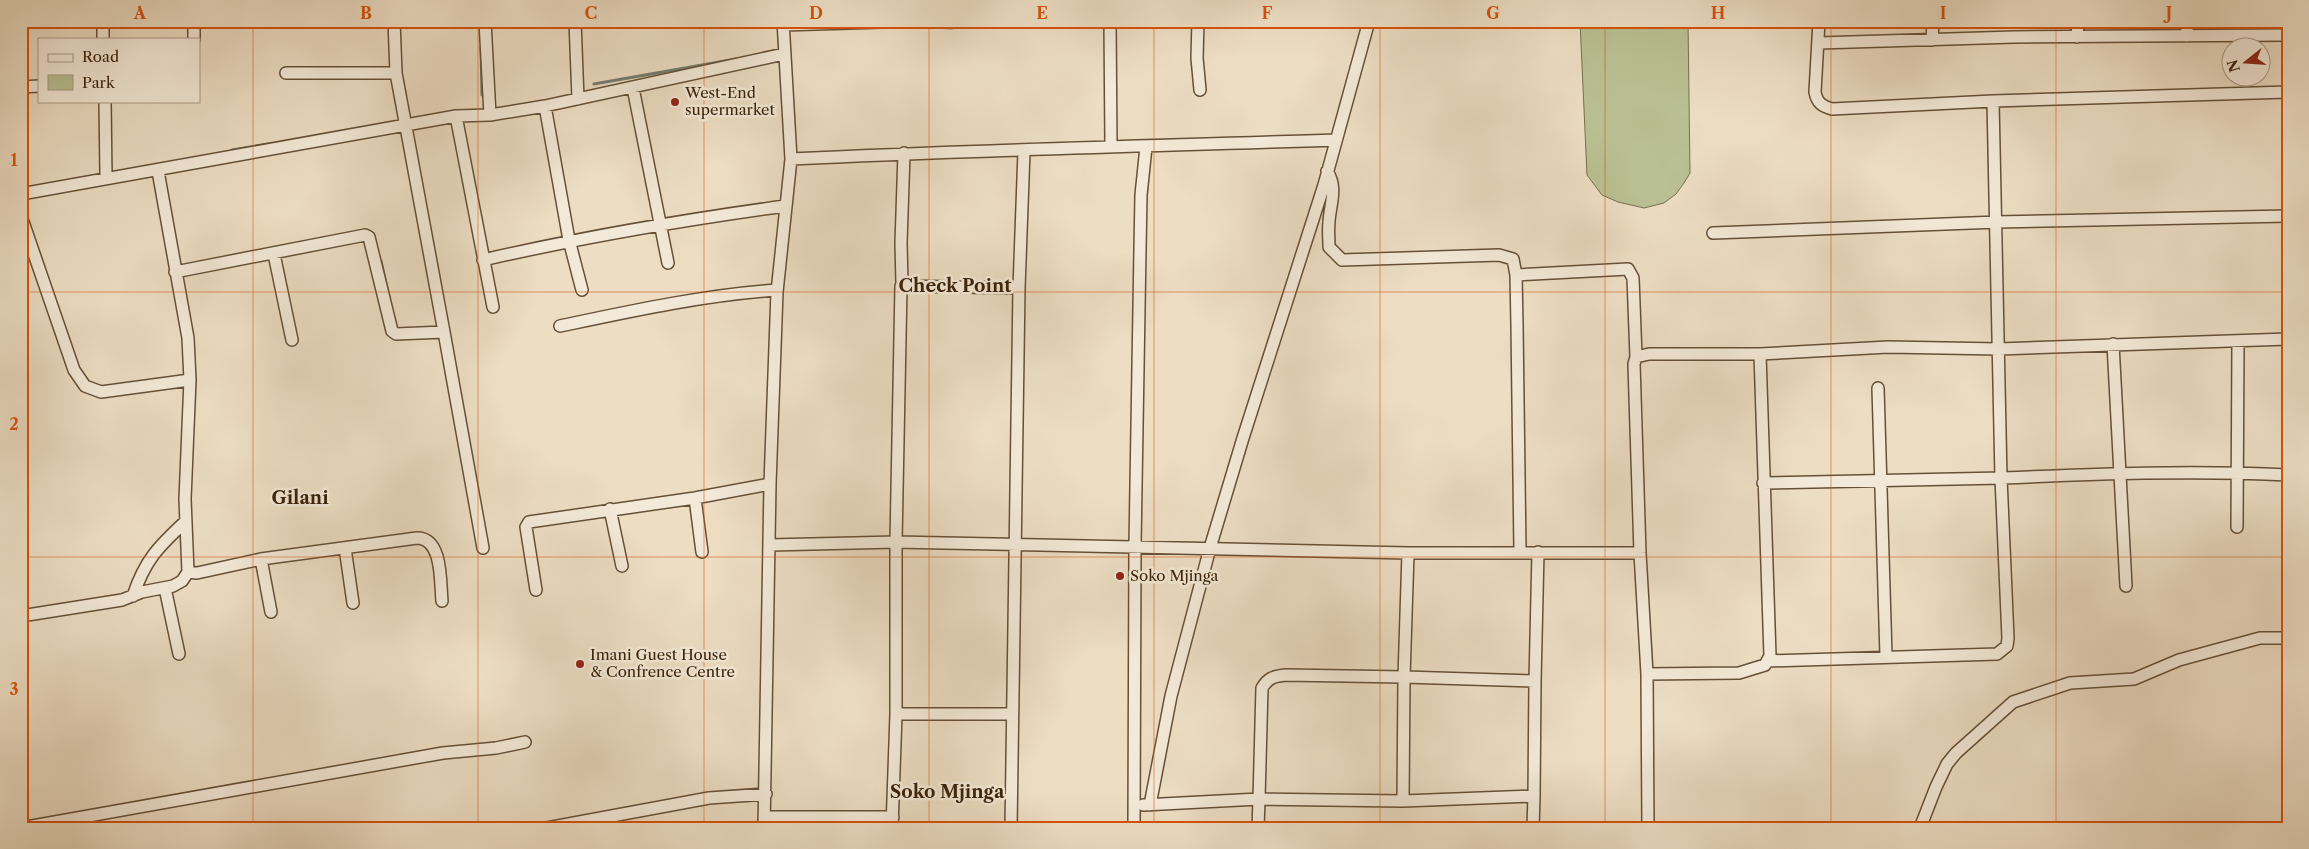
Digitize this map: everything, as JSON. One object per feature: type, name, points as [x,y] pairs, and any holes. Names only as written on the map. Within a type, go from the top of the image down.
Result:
[{"type":"street","points":[[103,21],[103,38]]},
{"type":"street","points":[[194,21],[194,38]]},
{"type":"street","points":[[394,21],[396,73],[483,548]]},
{"type":"street","points":[[485,21],[490,115]]},
{"type":"street","points":[[575,21],[578,99]]},
{"type":"street","points":[[904,154],[896,542],[896,714],[892,822],[764,822],[766,794],[770,484],[777,290],[791,159],[783,23],[916,21]]},
{"type":"street","points":[[1110,21],[1111,147]]},
{"type":"street","points":[[1198,21],[1197,58],[1200,90]]},
{"type":"street","points":[[1150,805],[1171,696],[1210,548],[1328,171],[1369,21]]},
{"type":"street","points":[[1820,21],[1815,92],[1817,99],[1823,106],[1832,109],[1993,101],[2288,92]]},
{"type":"street","points":[[1932,21],[1932,40]]},
{"type":"street","points":[[2077,37],[2078,21]]},
{"type":"street","points":[[2187,21],[2187,36]]},
{"type":"street","points":[[1819,43],[2077,37],[2288,35]]},
{"type":"street","points":[[21,194],[106,177],[158,171],[456,116],[490,115],[545,106],[784,54]]},
{"type":"street","points":[[286,73],[396,73]]},
{"type":"street","points":[[21,87],[38,86]]},
{"type":"street","points":[[632,88],[668,263]]},
{"type":"street","points":[[1767,661],[1997,654],[2007,646],[2001,478],[1993,101]]},
{"type":"street","points":[[105,102],[106,177]]},
{"type":"street","points":[[545,106],[569,240],[582,290]]},
{"type":"street","points":[[456,116],[493,307]]},
{"type":"street","points":[[791,159],[1336,140]]},
{"type":"street","points":[[1134,828],[1135,546],[1141,195],[1146,146]]},
{"type":"street","points":[[1012,828],[1019,288],[1024,151]]},
{"type":"street","points":[[21,616],[112,603],[179,583],[188,572],[185,499],[190,380],[188,338],[158,171]]},
{"type":"street","points":[[1328,171],[1332,179],[1333,193],[1329,222],[1329,247],[1342,260],[1499,255],[1513,258],[1516,275],[1520,552]]},
{"type":"street","points":[[483,260],[569,240],[660,224],[785,206]]},
{"type":"street","points":[[21,216],[74,370],[85,386],[101,392],[190,380]]},
{"type":"street","points":[[1713,233],[1997,222],[2288,216]]},
{"type":"street","points":[[175,272],[364,235],[369,237],[392,331],[396,334],[444,332]]},
{"type":"street","points":[[274,254],[292,340]]},
{"type":"street","points":[[1516,275],[1628,269],[1632,278],[1636,357],[1634,364],[1640,553],[1647,674],[1648,828]]},
{"type":"street","points":[[902,284],[1019,288]]},
{"type":"street","points":[[560,326],[743,292],[777,290]]},
{"type":"street","points":[[1636,357],[1649,354],[1760,354],[1888,347],[1999,349],[2288,339]]},
{"type":"street","points":[[2237,527],[2238,341]]},
{"type":"street","points":[[2113,344],[2126,586]]},
{"type":"street","points":[[1647,674],[1739,673],[1760,668],[1765,665],[1770,656],[1760,354]]},
{"type":"street","points":[[1878,388],[1886,656]]},
{"type":"street","points":[[1763,483],[1882,482],[2120,473],[2238,472],[2288,475]]},
{"type":"street","points":[[536,590],[526,526],[529,522],[695,498],[770,484]]},
{"type":"street","points":[[695,498],[702,552]]},
{"type":"street","points":[[610,510],[622,566]]},
{"type":"street","points":[[132,596],[141,572],[149,558],[186,520]]},
{"type":"street","points":[[188,572],[197,574],[261,559],[424,538],[431,543],[436,554],[442,601]]},
{"type":"street","points":[[770,545],[896,542],[1135,546],[1408,554],[1520,552],[1640,553]]},
{"type":"street","points":[[345,548],[353,603]]},
{"type":"street","points":[[1533,828],[1538,552]]},
{"type":"street","points":[[1403,801],[1404,677],[1408,554]]},
{"type":"street","points":[[261,559],[271,612]]},
{"type":"street","points":[[165,588],[179,654]]},
{"type":"street","points":[[1920,828],[1947,764],[1956,753],[2013,702],[2070,683],[2134,678],[2179,660],[2260,638],[2288,638]]},
{"type":"street","points":[[1258,828],[1260,698],[1266,680],[1275,676],[1286,675],[1535,681]]},
{"type":"street","points":[[896,714],[1012,714]]},
{"type":"street","points":[[21,828],[443,753],[496,748],[525,742]]},
{"type":"street","points":[[547,828],[709,798],[766,794]]},
{"type":"street","points":[[1135,806],[1259,799],[1403,801],[1534,796]]},
{"type":"green space","points":[[1580,21],[1688,21],[1690,173],[1676,194],[1664,203],[1644,208],[1618,202],[1602,195],[1587,175]]},
{"type":"waterway","points":[[915,26],[952,28]]},
{"type":"waterway","points":[[481,47],[482,95]]},
{"type":"waterway","points":[[594,84],[736,59]]},
{"type":"waterway","points":[[232,150],[268,144]]},
{"type":"waterway","points":[[381,261],[389,297]]},
{"type":"place","name":"West-End supermarket","points":[[675,102]]},
{"type":"place","name":"Soko Mjinga","points":[[1120,576]]},
{"type":"place","name":"Imani Guest House & Confrence Centre","points":[[580,664]]},
{"type":"district","name":"Check Point","points":[[955,286]]},
{"type":"district","name":"Gilani","points":[[300,498]]},
{"type":"district","name":"Soko Mjinga","points":[[947,792]]}]
